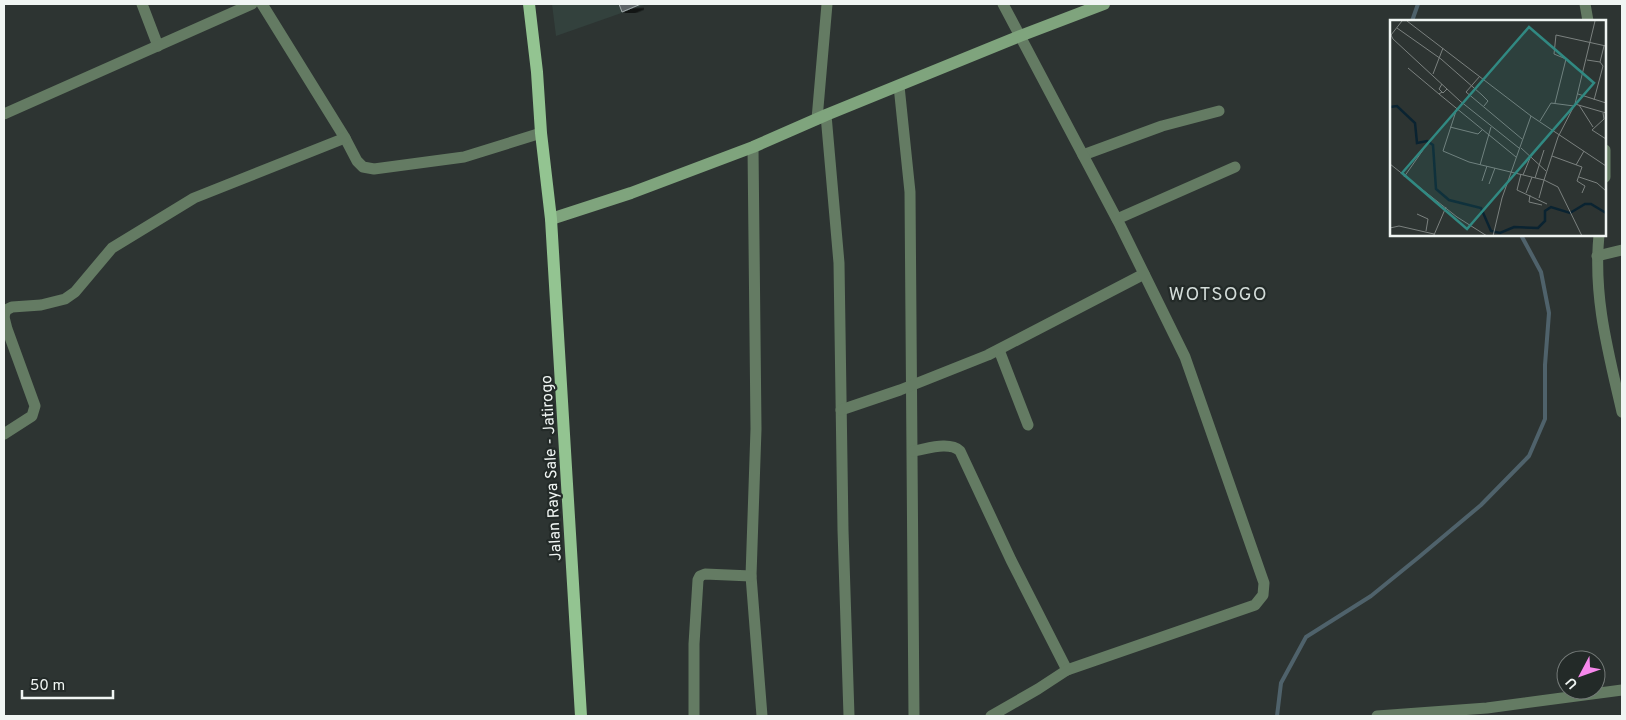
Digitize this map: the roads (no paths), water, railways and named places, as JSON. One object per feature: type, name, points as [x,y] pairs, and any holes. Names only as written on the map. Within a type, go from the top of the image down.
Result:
[{"type":"main road","name":"Jalan Raya Sale - Jatirogo","points":[[529,4],[551,218],[581,716]]},
{"type":"main road","points":[[551,218],[631,193],[753,147],[821,117],[1104,4]]},
{"type":"street","points":[[142,4],[158,46]]},
{"type":"street","points":[[4,114],[158,46],[238,6],[252,4]]},
{"type":"street","points":[[262,4],[346,138],[357,161],[363,167],[374,169],[464,157],[541,133]]},
{"type":"street","points":[[827,4],[821,117],[839,264],[849,716]]},
{"type":"street","points":[[991,716],[1067,670],[1255,605],[1263,595],[1264,583],[1185,357],[1117,219],[1003,4]]},
{"type":"street","points":[[1585,4],[1588,20]]},
{"type":"street","points":[[899,86],[910,192],[914,716]]},
{"type":"street","points":[[1083,155],[1162,126],[1219,111]]},
{"type":"street","points":[[4,434],[32,416],[35,406],[7,329],[4,316],[6,310],[12,307],[41,305],[65,299],[75,292],[112,248],[194,198],[346,138]]},
{"type":"street","points":[[753,147],[756,429],[751,576],[762,716]]},
{"type":"street","points":[[1117,219],[1235,167]]},
{"type":"street","points":[[1599,236],[1597,256],[1600,308],[1622,412]]},
{"type":"street","points":[[1597,256],[1622,250]]},
{"type":"street","points":[[841,410],[912,385],[999,350],[1144,274]]},
{"type":"street","points":[[999,350],[1028,425]]},
{"type":"street","points":[[913,451],[948,446],[960,451],[1010,560],[1067,670]]},
{"type":"street","points":[[694,716],[694,644],[698,580],[700,576],[705,574],[751,576]]},
{"type":"street","points":[[1377,716],[1487,708],[1622,690]]},
{"type":"waterway","points":[[1412,20],[1418,4]]},
{"type":"waterway","points":[[1277,716],[1281,683],[1306,637],[1371,596],[1481,505],[1529,456],[1545,419],[1545,365],[1549,313],[1541,272],[1522,236]]},
{"type":"district","name":"WOTSOGO","points":[[1218,293]]}]
